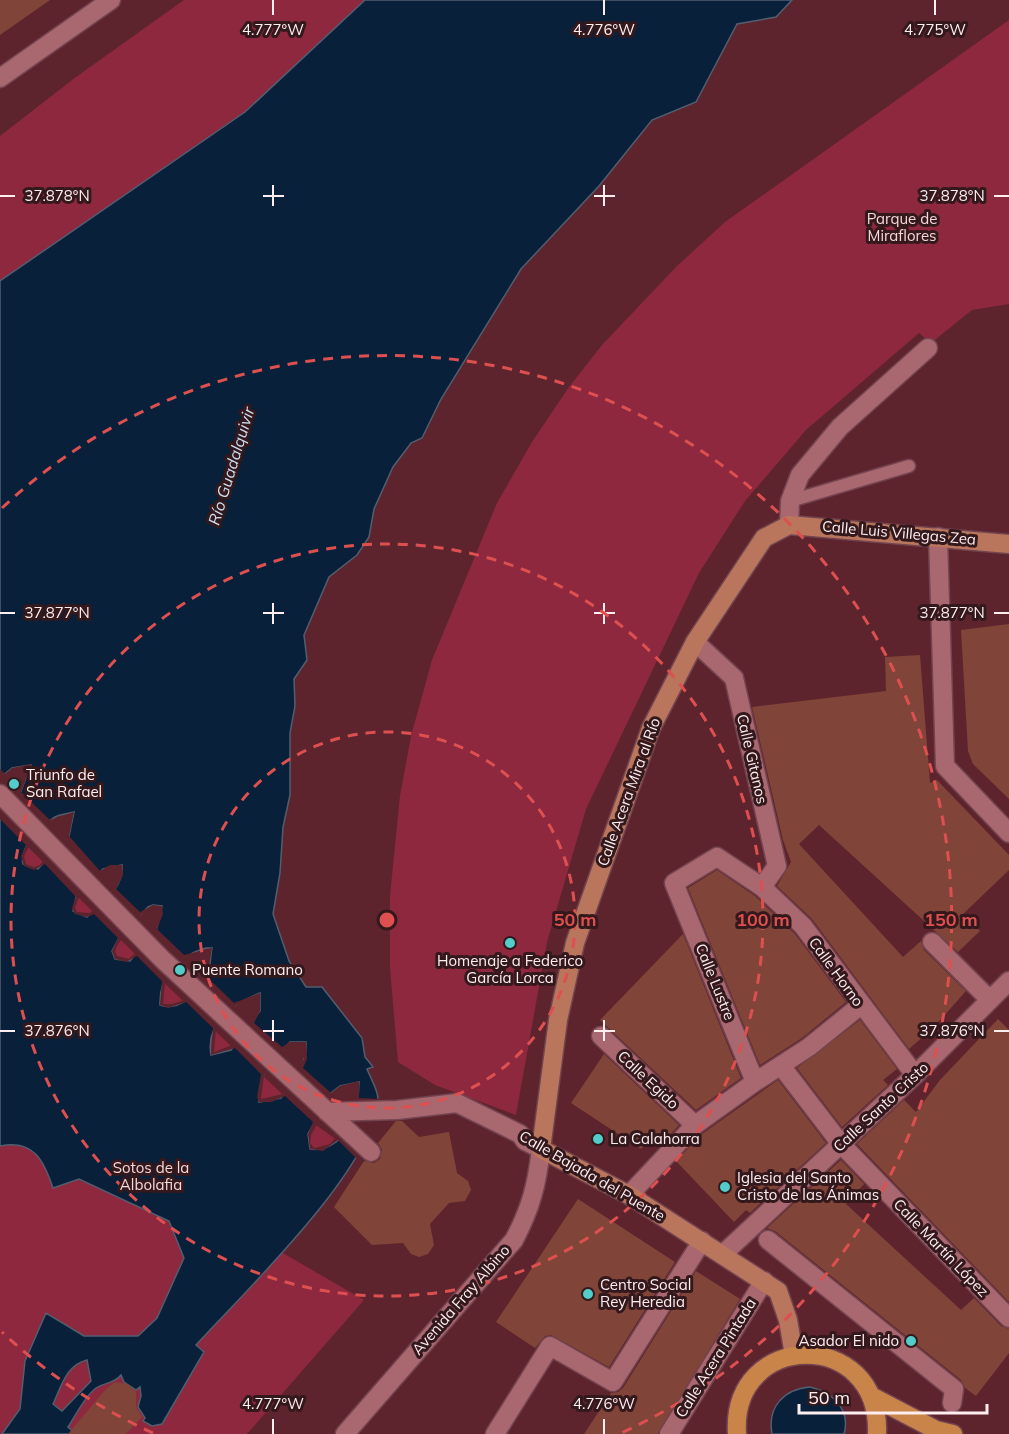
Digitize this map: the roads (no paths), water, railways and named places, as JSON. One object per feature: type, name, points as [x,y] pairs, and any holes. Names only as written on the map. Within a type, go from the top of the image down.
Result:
[{"type":"main road","points":[[737,1434],[737,1412],[744,1392],[757,1374],[774,1362],[794,1355],[818,1354],[841,1362],[860,1377],[873,1397],[878,1417],[877,1434]]},
{"type":"main road","points":[[873,1397],[938,1433]]},
{"type":"street","points":[[0,78],[111,0]]},
{"type":"street","points":[[789,525],[790,501],[800,475],[840,427],[928,348]]},
{"type":"street","name":"Calle Luis Villegas Zea","points":[[789,525],[1009,544]]},
{"type":"street","name":"Calle Acera Mira al Río","points":[[541,1149],[558,1020],[575,943],[651,728],[694,642],[764,538],[789,525]]},
{"type":"street","points":[[938,537],[945,766],[1009,833]]},
{"type":"street","name":"Calle Gitanos","points":[[694,642],[734,678],[777,866],[762,887]]},
{"type":"street","points":[[0,794],[162,958],[370,1152]]},
{"type":"street","name":"Calle Horno","points":[[674,883],[717,857],[762,887],[803,926],[915,1076]]},
{"type":"street","name":"Calle Lustre","points":[[674,883],[755,1082]]},
{"type":"street","points":[[932,942],[990,1000]]},
{"type":"street","name":"Calle Santo Cristo","points":[[723,1254],[915,1076],[1009,981]]},
{"type":"street","points":[[629,1195],[695,1125],[755,1082],[782,1067],[861,1005]]},
{"type":"street","name":"Calle Egido","points":[[601,1036],[695,1125]]},
{"type":"street","name":"Calle Martín López","points":[[782,1067],[841,1144],[1009,1318]]},
{"type":"street","name":"Calle Bajada del Puente","points":[[327,1112],[388,1110],[457,1103],[520,1134],[525,1141],[629,1195],[778,1290],[788,1320],[794,1355]]},
{"type":"street","name":"Avenida Fray Albino","points":[[345,1434],[514,1240],[530,1209],[538,1178],[541,1149]]},
{"type":"street","points":[[768,1240],[954,1389],[952,1403]]},
{"type":"street","points":[[495,1434],[550,1346],[613,1382],[702,1241]]},
{"type":"street","name":"Calle Acera Pintada","points":[[669,1434],[764,1281]]},
{"type":"lane","points":[[790,501],[909,466]]},
{"type":"water","name":"Río Guadalquivir","points":[[365,0],[792,0],[776,17],[737,24],[696,102],[652,120],[599,186],[521,269],[441,399],[422,438],[411,443],[393,467],[374,509],[369,537],[357,555],[329,577],[304,635],[307,660],[294,679],[295,706],[290,733],[290,795],[283,827],[280,873],[273,914],[289,961],[306,987],[322,987],[362,1038],[365,1057],[373,1067],[367,1069],[378,1099],[371,1127],[355,1160],[304,1228],[196,1345],[204,1352],[162,1424],[152,1426],[143,1421],[145,1418],[138,1407],[141,1396],[140,1387],[136,1390],[124,1382],[121,1375],[96,1388],[80,1406],[68,1427],[76,1434],[2,1434],[20,1409],[25,1361],[46,1313],[84,1336],[138,1336],[157,1318],[184,1258],[169,1221],[79,1179],[53,1188],[46,1169],[36,1154],[21,1146],[0,1146],[0,811],[21,791],[31,765],[12,768],[0,778],[0,281],[245,112]],"holes":[[[74,812],[69,836],[38,869],[23,864],[24,851],[28,844],[38,831],[59,815]],[[122,865],[120,881],[116,888],[87,917],[73,911],[76,897],[103,869]],[[162,906],[157,928],[130,961],[115,959],[112,951],[119,938],[148,907]],[[206,948],[212,948],[207,977],[199,990],[181,1004],[167,1007],[160,1005],[167,976],[172,968],[187,956]],[[260,993],[260,1011],[231,1050],[211,1055],[210,1043],[217,1024],[223,1016],[240,1003]],[[290,1042],[306,1042],[302,1065],[281,1098],[259,1102],[263,1075]],[[359,1082],[356,1115],[346,1132],[336,1142],[324,1148],[310,1149],[308,1134],[331,1093],[340,1086]],[[87,1360],[91,1381],[62,1411],[53,1404],[65,1378],[74,1367]]]},
{"type":"water","points":[[810,1387],[826,1393],[838,1403],[845,1417],[844,1434],[772,1434],[772,1416],[779,1401],[792,1391]]},
{"type":"place","name":"Triunfo de San Rafael","points":[[14,784]]},
{"type":"place","name":"Homenaje a Federico García Lorca","points":[[510,943]]},
{"type":"place","name":"Puente Romano","points":[[180,970]]},
{"type":"place","name":"La Calahorra","points":[[598,1139]]},
{"type":"place","name":"Iglesia del Santo Cristo de las Ánimas","points":[[725,1187]]},
{"type":"place","name":"Centro Social Rey Heredia","points":[[588,1294]]},
{"type":"place","name":"Asador El nido","points":[[911,1341]]},
{"type":"park label","name":"Parque de Miraflores","points":[[902,228]]},
{"type":"park label","name":"Sotos de la Albolafia","points":[[151,1176]]}]
